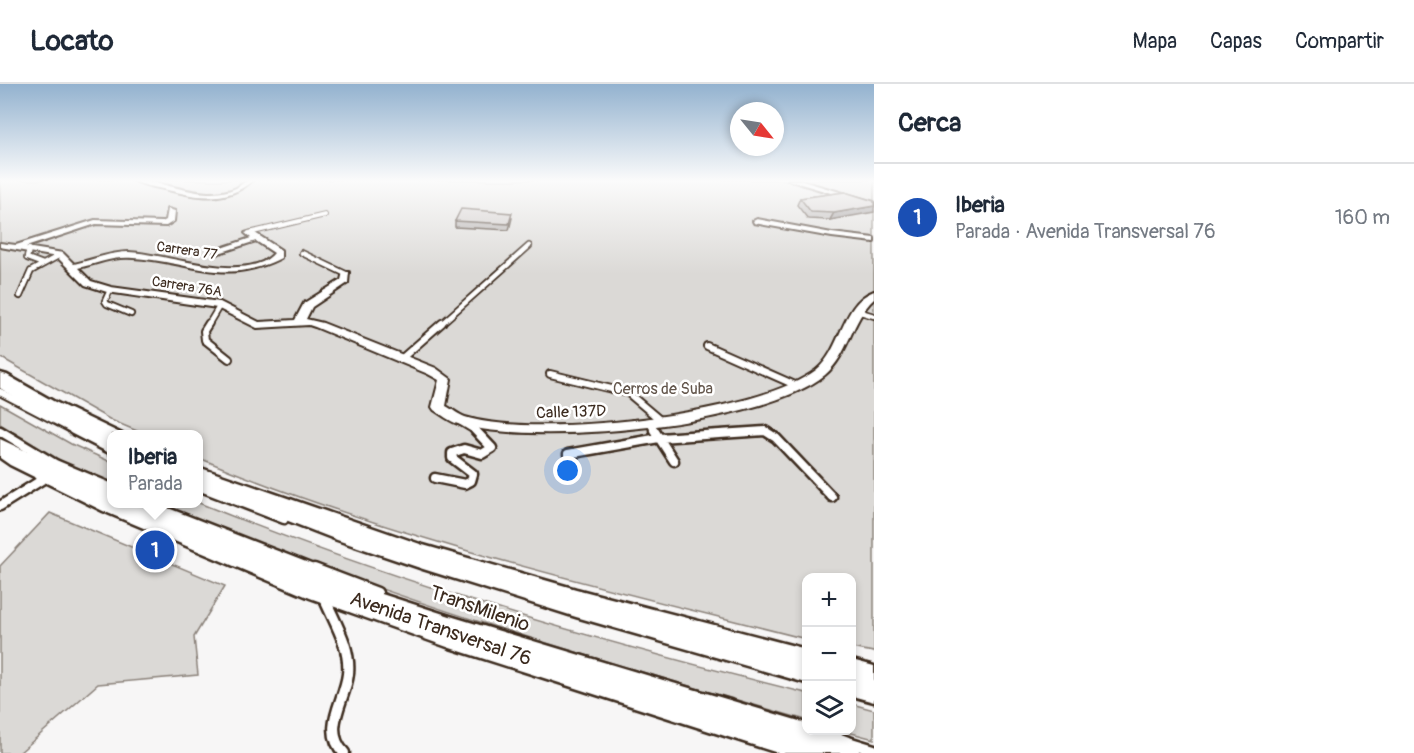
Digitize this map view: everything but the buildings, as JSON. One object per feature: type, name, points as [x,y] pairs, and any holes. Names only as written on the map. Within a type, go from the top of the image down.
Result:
[{"type":"main road","points":[[0,379],[45,406],[107,436]]},
{"type":"main road","name":"Avenida Transversal 76","points":[[2,447],[51,475],[107,501]]},
{"type":"main road","points":[[203,478],[355,534],[487,577],[800,668]]},
{"type":"main road","name":"Avenida Transversal 76","points":[[124,508],[321,588],[606,683],[802,733]]},
{"type":"main road","points":[[856,679],[874,684]]},
{"type":"street","points":[[18,247],[95,222],[158,225],[170,221],[171,211]]},
{"type":"street","points":[[757,220],[832,236],[874,240]]},
{"type":"street","points":[[249,233],[256,239]]},
{"type":"street","points":[[216,251],[256,239]]},
{"type":"street","name":"Carrera 77","points":[[73,267],[125,255],[187,266],[245,270],[263,266],[278,256],[278,252],[256,239]]},
{"type":"street","points":[[0,245],[60,255]]},
{"type":"street","name":"Carrera 76A","points":[[60,255],[88,283],[110,290],[220,305],[257,325],[310,322],[432,370],[445,379],[439,407]]},
{"type":"street","points":[[299,323],[304,309],[345,280],[346,274]]},
{"type":"street","name":"Calle 137D","points":[[439,407],[445,414],[459,421],[492,427],[529,429],[588,428],[654,421],[734,408],[764,400],[822,372],[835,354],[857,310],[874,294]]},
{"type":"lane","points":[[249,233],[325,215]]},
{"type":"lane","points":[[401,359],[529,246]]},
{"type":"lane","points":[[29,249],[27,258],[43,264]]},
{"type":"lane","points":[[302,252],[346,274]]},
{"type":"lane","points":[[20,296],[31,272],[60,255]]},
{"type":"lane","points":[[110,290],[105,301],[107,304],[131,314]]},
{"type":"lane","points":[[220,305],[204,331],[205,340],[229,359]]},
{"type":"lane","points":[[857,310],[874,316]]},
{"type":"lane","points":[[707,346],[795,385]]},
{"type":"lane","points":[[550,374],[628,393],[643,403],[654,421],[659,438],[674,461]]},
{"type":"lane","points":[[0,392],[107,448]]},
{"type":"lane","points":[[435,478],[465,484],[471,481],[473,474],[452,458],[452,453],[464,449],[483,454],[492,448],[473,428],[459,421]]},
{"type":"lane","points":[[568,454],[659,438],[765,431],[776,438],[832,497]]},
{"type":"lane","points":[[2,447],[55,464],[107,486]]},
{"type":"lane","points":[[0,506],[51,475]]},
{"type":"lane","name":"TransMilenio","points":[[203,488],[362,547],[459,578],[800,668]]},
{"type":"lane","points":[[157,508],[388,597]]},
{"type":"lane","points":[[321,588],[347,654],[348,674],[333,730],[338,749],[344,753]]},
{"type":"lane","name":"TransMilenio","points":[[501,636],[603,671],[802,733]]},
{"type":"lane","points":[[856,690],[874,695]]},
{"type":"lane","name":"TransMilenio","points":[[810,735],[874,750]]},
{"type":"green space","name":"Cerros de Suba","points":[[0,211],[874,211],[874,652],[856,649],[856,573],[802,573],[802,638],[499,560],[423,538],[347,514],[203,460],[203,430],[135,430],[111,420],[0,357]]},
{"type":"green space","points":[[0,404],[71,444],[107,460],[107,482],[73,468],[0,424]]},
{"type":"green space","points":[[203,505],[348,559],[499,609],[575,632],[802,692],[802,719],[560,647],[317,566],[167,508],[203,508]]},
{"type":"green space","points":[[50,513],[225,586],[194,637],[198,675],[98,684],[19,753],[0,753],[0,566]]},
{"type":"green space","points":[[856,705],[874,710],[874,739],[856,734]]},
{"type":"place","name":"Iberia","points":[[155,550]]}]
